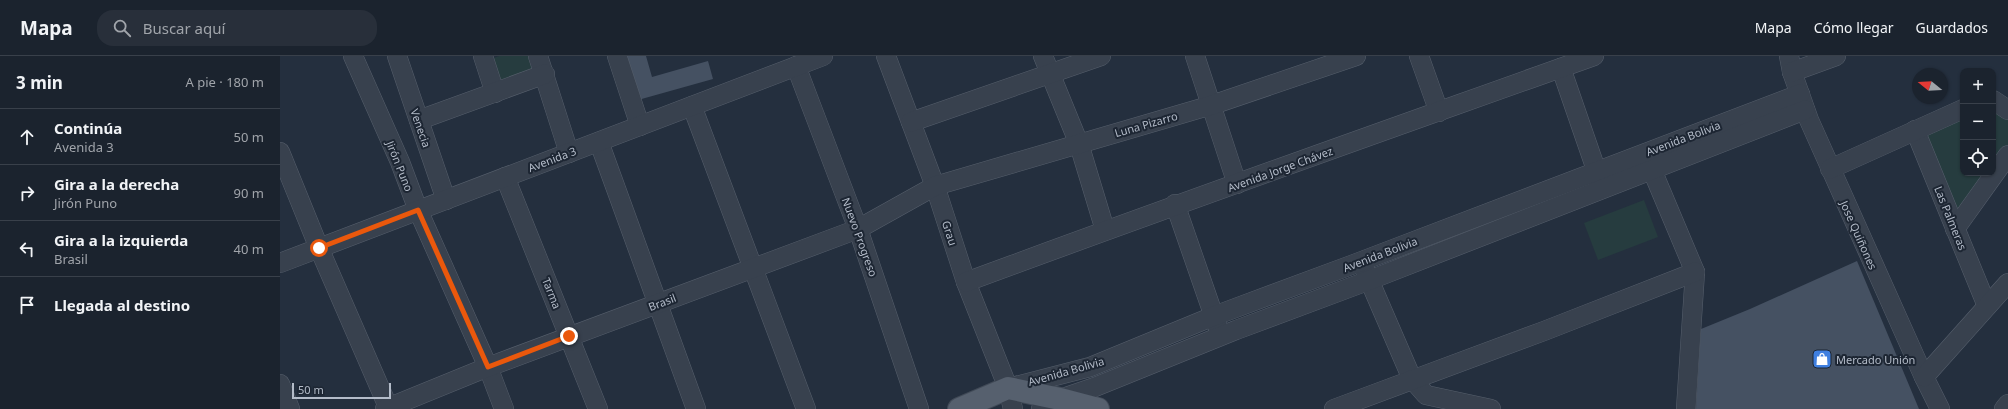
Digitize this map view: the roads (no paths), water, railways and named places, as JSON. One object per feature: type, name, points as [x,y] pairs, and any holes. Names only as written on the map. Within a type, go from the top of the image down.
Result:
[{"type":"main road","points":[[1008,388],[1060,398],[1098,409]]},
{"type":"main road","name":"Avenida Bolivia","points":[[959,409],[1008,388]]},
{"type":"street","name":"Jirón Puno","points":[[353,56],[400,162],[418,210],[488,367],[504,409]]},
{"type":"street","name":"Venecia","points":[[397,56],[446,200]]},
{"type":"street","points":[[484,56],[495,93]]},
{"type":"street","points":[[538,56],[569,153]]},
{"type":"street","points":[[617,56],[640,126]]},
{"type":"street","name":"Avenida 3","points":[[280,263],[823,56]]},
{"type":"street","name":"Grau","points":[[886,56],[935,186],[966,282],[1008,388],[1013,409]]},
{"type":"street","points":[[1043,56],[1049,74],[1079,144],[1105,230]]},
{"type":"street","points":[[911,122],[1101,56]]},
{"type":"street","points":[[1196,56],[1238,184]]},
{"type":"street","name":"Luna Pizarro","points":[[935,186],[1212,105],[1356,56]]},
{"type":"street","points":[[1419,56],[1439,112]]},
{"type":"street","name":"Avenida Jorge Chávez","points":[[966,282],[1175,204],[1238,184],[1594,56]]},
{"type":"street","points":[[1791,64],[1836,56]]},
{"type":"street","name":"Jose Quiñones","points":[[1791,64],[1802,102],[1830,170],[1940,409]]},
{"type":"street","name":"Nuevo Progreso","points":[[796,66],[858,229],[920,409]]},
{"type":"street","points":[[1561,68],[1603,189]]},
{"type":"street","points":[[419,120],[544,74]]},
{"type":"street","name":"Avenida Bolivia","points":[[1041,409],[1060,398],[1095,387],[1221,336],[1652,170],[1802,102]]},
{"type":"street","name":"Avenida Bolivia","points":[[1008,388],[1090,367],[1214,316],[1597,171],[1802,102]]},
{"type":"street","points":[[1996,102],[2008,110]]},
{"type":"street","points":[[692,106],[806,409]]},
{"type":"street","points":[[1830,170],[1960,110]]},
{"type":"street","name":"Las Palmeras","points":[[1915,130],[1987,306]]},
{"type":"street","points":[[599,142],[696,409]]},
{"type":"street","points":[[280,152],[319,248],[388,409]]},
{"type":"street","points":[[1955,229],[2008,155]]},
{"type":"street","points":[[1652,170],[1695,272],[1686,409]]},
{"type":"street","name":"Tarma","points":[[505,177],[598,409]]},
{"type":"street","name":"Brasil","points":[[388,409],[488,367],[858,229],[935,186]]},
{"type":"street","points":[[1175,204],[1221,336]]},
{"type":"street","points":[[1361,261],[1412,379],[1426,395],[1491,409]]},
{"type":"street","points":[[1334,409],[1544,331],[1695,272]]},
{"type":"street","points":[[1924,377],[2008,283]]},
{"type":"street","points":[[280,384],[290,409]]},
{"type":"street","points":[[2004,409],[2008,404]]},
{"type":"place","name":"Mercado Unión","points":[[1822,359]]}]
